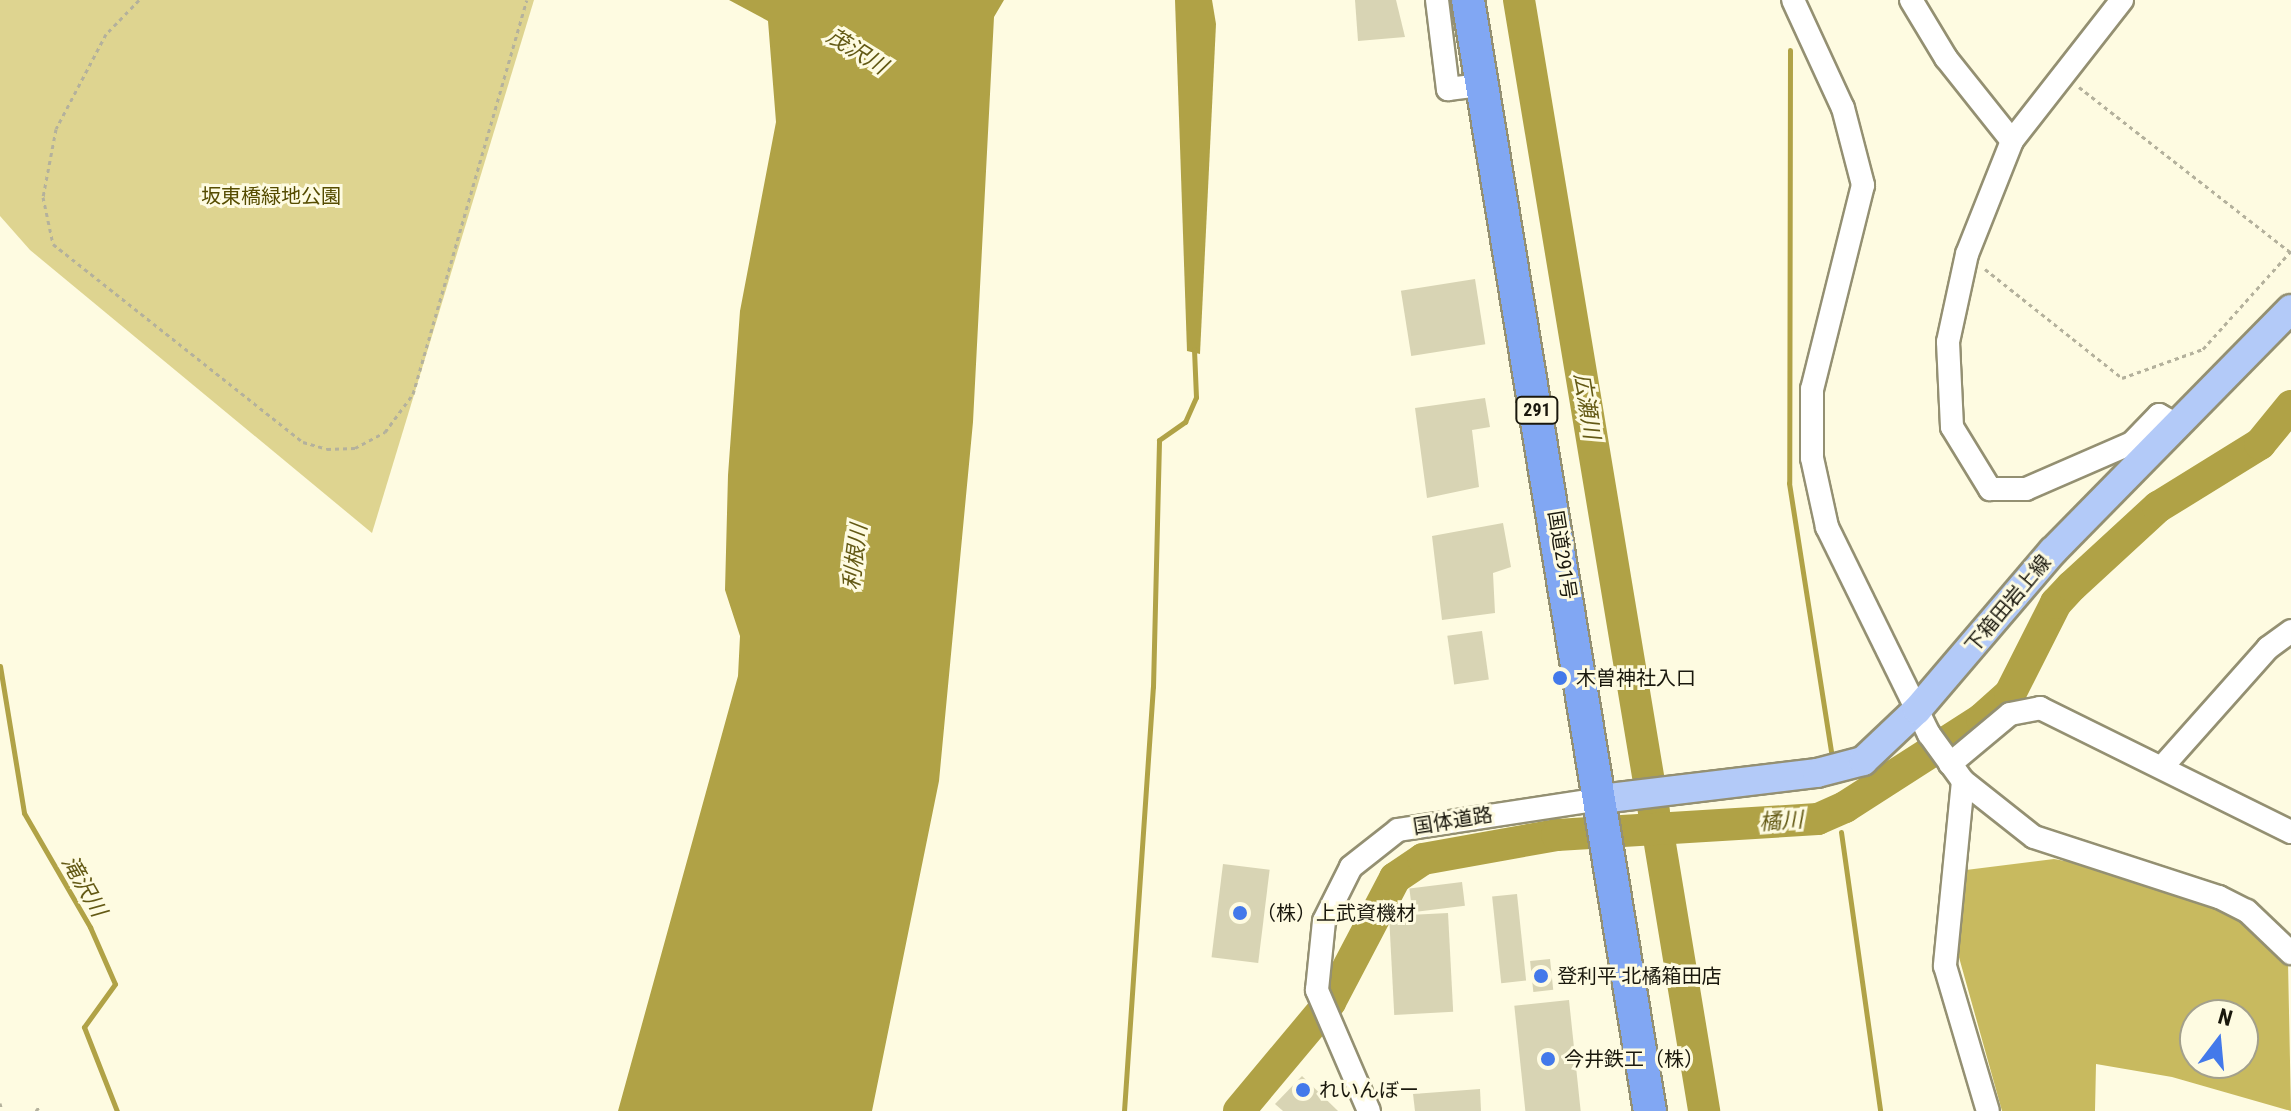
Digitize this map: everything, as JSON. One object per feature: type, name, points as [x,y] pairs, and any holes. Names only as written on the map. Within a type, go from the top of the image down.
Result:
[{"type":"highway","name":"国道291号","points":[[1468,0],[1650,1111]]},
{"type":"main road","name":"下箱田岩上線","points":[[1602,810],[1634,795],[1853,767],[1923,722],[2053,551],[2103,506],[2175,424],[2291,309]]},
{"type":"street","points":[[1437,0],[1448,89],[1480,85]]},
{"type":"street","points":[[1793,0],[1843,108],[1863,185],[1812,389],[1812,458],[1827,527],[1923,722],[1953,768],[2061,850],[2129,864],[2247,911],[2291,953]]},
{"type":"street","points":[[1911,0],[1946,58],[2012,141]]},
{"type":"street","points":[[2122,0],[2012,141],[1967,254],[1948,342],[1949,403],[1952,427],[1990,489],[2026,489],[2132,443],[2159,415],[2175,424]]},
{"type":"street","points":[[2163,766],[2268,648],[2291,631]]},
{"type":"street","points":[[1988,1111],[1945,966],[1953,768],[2026,707],[2163,766],[2291,832]]},
{"type":"street","name":"国体道路","points":[[1369,1111],[1317,990],[1321,936],[1337,887],[1380,842],[1398,830],[1445,821],[1602,810]]},
{"type":"path","points":[[136,0],[106,34],[56,129],[43,197],[53,244],[303,442],[327,449],[355,448],[385,432],[413,394],[527,0]]},
{"type":"path","points":[[1967,254],[2122,378],[2203,349],[2290,252],[2063,75]]},
{"type":"path","points":[[0,1103],[2,1111]]},
{"type":"green space","name":"坂東橋緑地公園","points":[[0,0],[534,0],[372,533],[30,250],[0,216]]},
{"type":"shaded area","points":[[2054,859],[2131,873],[2243,917],[2288,962],[2291,1111],[2179,1079],[2172,1077],[2096,1064],[2095,1111],[2002,1111],[1955,943],[1966,870]]},
{"type":"water","points":[[729,0],[1004,0],[994,17],[973,422],[939,781],[872,1111],[618,1111],[738,676],[740,636],[725,590],[728,475],[740,311],[776,122],[768,21]]},
{"type":"water","points":[[1175,0],[1212,0],[1216,24],[1200,354],[1187,351]]},
{"type":"building","points":[[1355,0],[1396,0],[1405,37],[1358,41]]},
{"type":"building","points":[[1475,279],[1485,344],[1411,356],[1401,291]]},
{"type":"building","points":[[1485,398],[1490,427],[1472,430],[1479,487],[1427,498],[1415,408]]},
{"type":"building","points":[[1503,523],[1511,567],[1493,573],[1495,613],[1442,620],[1432,536]]},
{"type":"building","points":[[1482,631],[1489,680],[1454,684],[1447,636]]},
{"type":"building","name":"（株）上武資機材","points":[[1223,864],[1270,870],[1258,963],[1212,957]]},
{"type":"building","points":[[1462,882],[1465,906],[1412,912],[1409,888]]},
{"type":"building","points":[[1517,894],[1526,981],[1501,983],[1492,897]]},
{"type":"building","points":[[1448,913],[1453,1012],[1394,1015],[1389,916]]},
{"type":"building","name":"登利平 北橘箱田店","points":[[1550,959],[1553,990],[1533,992],[1530,961]]},
{"type":"building","name":"今井鉄工（株）","points":[[1569,1000],[1581,1111],[1525,1111],[1514,1006]]},
{"type":"building","name":"れいんぼー","points":[[1302,1076],[1338,1111],[1283,1111],[1275,1104]]},
{"type":"building","points":[[1480,1089],[1481,1111],[1415,1111],[1413,1094]]},
{"type":"waterway","name":"広瀬川","points":[[1519,0],[1654,812]]},
{"type":"waterway","points":[[1790,50],[1789,483],[1832,758]]},
{"type":"waterway","points":[[1124,1111],[1153,687],[1159,440],[1185,422],[1196,397],[1194,349]]},
{"type":"waterway","name":"橘川","points":[[1239,1111],[1330,1002],[1395,878],[1423,859],[1557,835],[1818,819],[1845,807],[1982,719],[2010,694],[2056,603],[2072,586],[2158,507],[2260,444],[2291,406]]},
{"type":"waterway","name":"滝沢川","points":[[0,666],[24,813],[90,927],[115,984],[84,1027],[117,1111]]},
{"type":"waterway","points":[[1841,832],[1880,1111]]},
{"type":"waterway","name":"広瀬川","points":[[1660,844],[1704,1111]]},
{"type":"place","name":"木曽神社入口","points":[[1560,678]]},
{"type":"place","name":"（株）上武資機材","points":[[1240,913]]},
{"type":"place","name":"登利平 北橘箱田店","points":[[1541,976]]},
{"type":"place","name":"今井鉄工（株）","points":[[1548,1059]]},
{"type":"place","name":"れいんぼー","points":[[1303,1090]]},
{"type":"water label","name":"茂沢川","points":[[857,51]]},
{"type":"water label","name":"利根川","points":[[855,557]]}]
